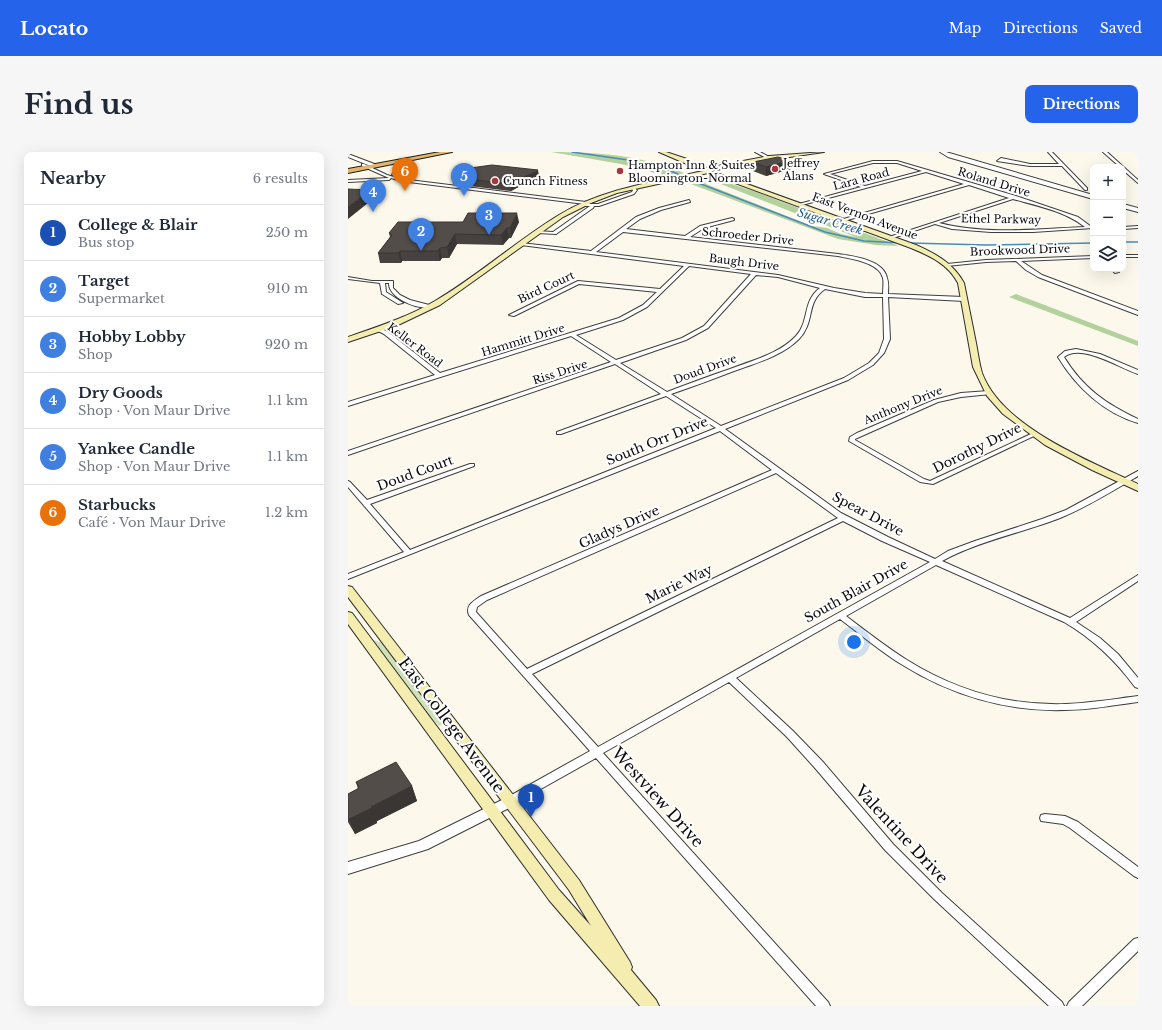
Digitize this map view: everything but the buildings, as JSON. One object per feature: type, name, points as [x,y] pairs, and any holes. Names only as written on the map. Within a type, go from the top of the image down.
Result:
[{"type":"highway","points":[[348,169],[370,166],[431,152]]},
{"type":"highway","points":[[348,169],[449,152]]},
{"type":"highway","points":[[370,166],[391,161]]},
{"type":"main road","name":"East Vernon Avenue","points":[[661,152],[917,249],[947,265],[958,277],[977,367],[989,392],[1010,416],[1035,434],[1064,451],[1138,488]]},
{"type":"main road","points":[[348,340],[378,330],[427,308],[538,232],[583,204],[632,188],[708,170],[768,158],[822,152]]},
{"type":"main road","name":"East College Avenue","points":[[348,589],[510,801],[589,909],[633,983],[650,1006]]},
{"type":"main road","name":"East College Avenue","points":[[348,616],[554,895],[584,931],[633,983]]},
{"type":"street","points":[[756,152],[768,158]]},
{"type":"street","points":[[942,152],[954,158],[1090,196]]},
{"type":"street","points":[[1050,152],[1086,189]]},
{"type":"street","points":[[1105,152],[1118,164]]},
{"type":"street","points":[[348,155],[394,178]]},
{"type":"street","points":[[348,158],[388,173],[394,178]]},
{"type":"street","name":"Roland Drive","points":[[865,187],[826,174],[870,162],[890,161],[926,170],[1067,214],[1090,227]]},
{"type":"street","points":[[1011,162],[1028,165],[1062,165]]},
{"type":"street","points":[[350,181],[372,178],[370,166]]},
{"type":"street","name":"Lara Road","points":[[800,204],[926,170]]},
{"type":"street","points":[[1126,172],[1138,182]]},
{"type":"street","points":[[388,173],[411,174]]},
{"type":"street","points":[[350,181],[394,178],[592,206]]},
{"type":"street","points":[[842,220],[969,183]]},
{"type":"street","points":[[538,232],[554,233],[592,206],[633,193],[635,190],[632,188]]},
{"type":"street","points":[[888,238],[1015,197]]},
{"type":"street","points":[[592,253],[631,222],[649,213],[689,201]]},
{"type":"street","points":[[1126,207],[1138,210]]},
{"type":"street","points":[[685,238],[702,227],[732,219]]},
{"type":"street","name":"Ethel Parkway","points":[[935,222],[952,227],[978,230],[1090,228]]},
{"type":"street","points":[[1126,228],[1138,227]]},
{"type":"street","name":"Schroeder Drive","points":[[621,230],[838,255],[860,260],[873,265]]},
{"type":"street","name":"Baugh Drive","points":[[521,244],[786,277],[852,293],[964,300]]},
{"type":"street","points":[[1126,256],[1138,256]]},
{"type":"street","name":"Brookwood Drive","points":[[947,265],[977,261],[1090,258]]},
{"type":"street","points":[[1017,260],[1040,276],[1138,313]]},
{"type":"street","name":"Hammitt Drive","points":[[348,404],[572,335],[628,316],[645,306],[688,265]]},
{"type":"street","name":"South Orr Drive","points":[[348,577],[846,379],[873,362],[883,351],[886,343],[885,277],[882,271],[873,265]]},
{"type":"street","name":"Riss Drive","points":[[348,453],[678,342],[702,330],[715,318],[755,273]]},
{"type":"street","points":[[348,278],[391,282],[391,288],[398,296],[427,308]]},
{"type":"street","name":"Bird Court","points":[[512,315],[571,284],[582,281],[660,292]]},
{"type":"street","points":[[382,282],[384,293],[393,300],[427,308]]},
{"type":"street","name":"Doud Drive","points":[[559,433],[762,359],[785,348],[797,338],[804,328],[809,302],[812,296],[825,287]]},
{"type":"street","name":"Keller Road","points":[[378,330],[386,333],[440,376]]},
{"type":"street","name":"Spear Drive","points":[[572,335],[721,429],[843,518],[936,562],[1070,622],[1094,637],[1117,657],[1138,685]]},
{"type":"street","points":[[1138,372],[1090,353],[1073,350],[1065,352],[1061,357],[1086,391],[1104,405],[1138,421]]},
{"type":"street","name":"Anthony Drive","points":[[929,483],[922,481],[852,439],[859,434],[936,401],[961,395],[989,392]]},
{"type":"street","name":"Dorothy Drive","points":[[929,483],[940,481],[1035,434]]},
{"type":"street","name":"Doud Court","points":[[365,503],[472,464]]},
{"type":"street","name":"Gladys Drive","points":[[472,607],[487,597],[777,470]]},
{"type":"street","name":"South Blair Drive","points":[[510,801],[596,751],[936,562],[982,540],[1059,516],[1082,505],[1138,473]]},
{"type":"street","points":[[348,483],[409,553]]},
{"type":"street","name":"Marie Way","points":[[526,673],[843,518]]},
{"type":"street","points":[[1070,622],[1138,577]]},
{"type":"street","name":"Westview Drive","points":[[472,607],[472,613],[824,1006]]},
{"type":"street","points":[[840,615],[914,668],[958,690],[985,698],[1016,704],[1065,707],[1138,699]]},
{"type":"street","name":"Valentine Drive","points":[[729,677],[790,734],[819,765],[889,847],[938,896],[1058,1006]]},
{"type":"street","points":[[348,868],[423,845],[510,801]]},
{"type":"street","points":[[1046,818],[1065,820],[1074,825],[1138,873]]},
{"type":"street","points":[[1073,1006],[1138,943]]},
{"type":"green space","points":[[551,152],[602,154],[635,158],[684,173],[667,178],[646,170],[621,164]]},
{"type":"green space","points":[[695,177],[702,178],[706,184],[812,226],[827,228],[841,234],[856,237],[708,179],[708,177],[759,193],[899,246],[876,245],[838,239],[680,180]]},
{"type":"green space","points":[[1016,294],[1138,341],[1138,346],[1009,297]]},
{"type":"green space","points":[[371,639],[382,643],[443,724],[439,726],[426,713]]},
{"type":"waterway","name":"Sugar Creek","points":[[572,152],[635,161],[665,168],[688,179],[825,232],[864,241],[901,243]]},
{"type":"waterway","name":"Sugar Creek","points":[[1126,242],[1138,242]]},
{"type":"waterway","name":"Sugar Creek","points":[[910,243],[986,245],[1090,243]]},
{"type":"place","name":"Jeffrey Alans","points":[[775,169]]},
{"type":"place","name":"Hampton Inn & Suites Bloomington-Normal","points":[[620,171]]},
{"type":"place","name":"Crunch Fitness","points":[[495,181]]},
{"type":"place","name":"Starbucks","points":[[405,191]]},
{"type":"place","name":"Yankee Candle","points":[[464,196]]},
{"type":"place","name":"Dry Goods","points":[[373,212]]},
{"type":"place","name":"Hobby Lobby","points":[[489,235]]},
{"type":"place","name":"Target","points":[[421,251]]},
{"type":"place","name":"College & Blair","points":[[531,817]]}]
